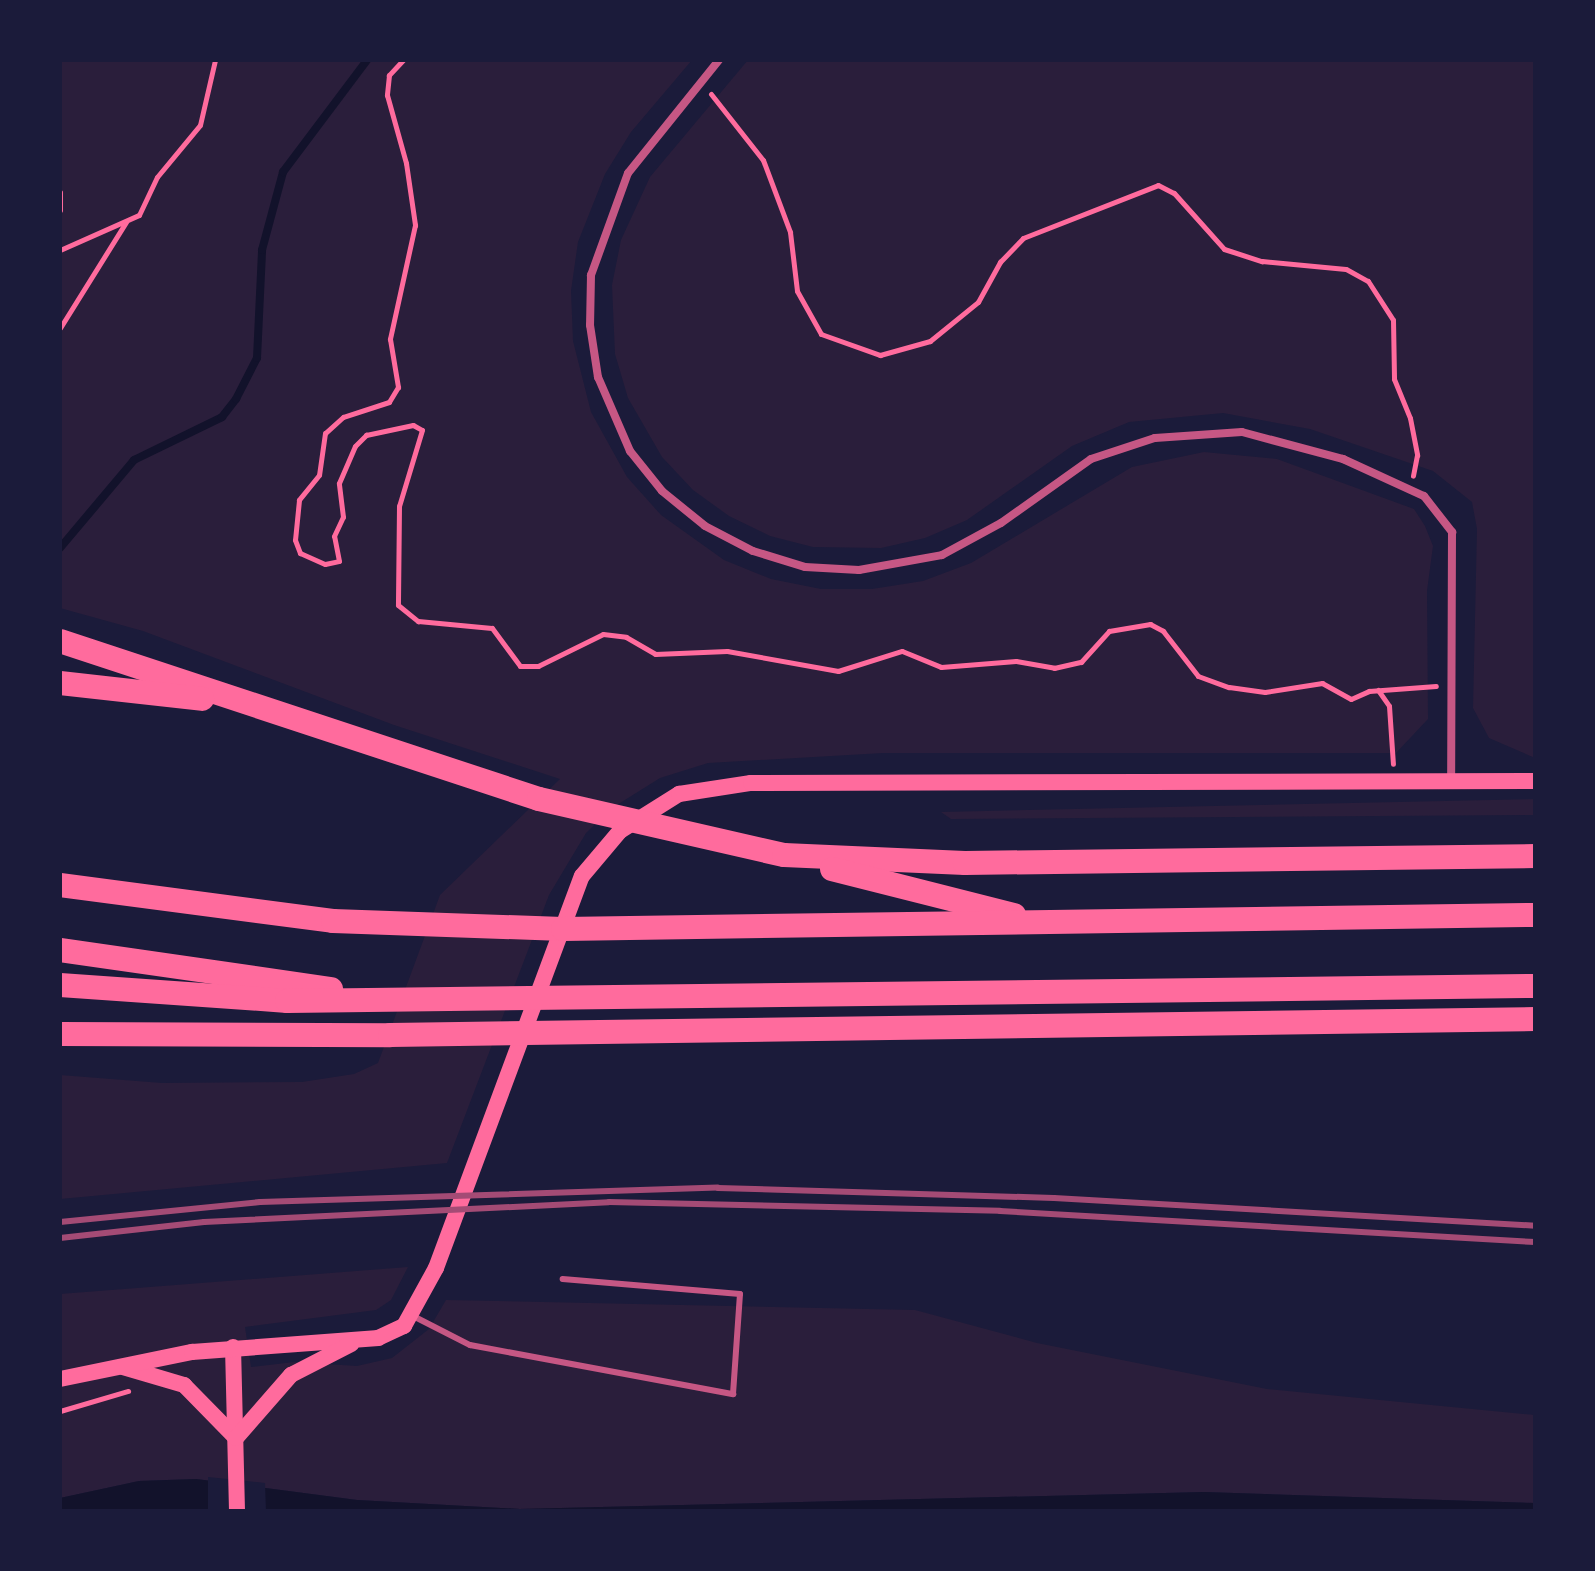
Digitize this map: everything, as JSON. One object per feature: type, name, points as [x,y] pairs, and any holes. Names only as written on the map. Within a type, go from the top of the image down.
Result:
[{"type":"highway","points":[[60,641],[539,799],[784,855],[1047,923]]},
{"type":"highway","points":[[60,683],[248,705]]},
{"type":"highway","points":[[784,855],[950,863],[1535,856]]},
{"type":"highway","points":[[60,885],[242,911],[430,926],[695,929],[1535,915]]},
{"type":"highway","points":[[60,950],[403,999]]},
{"type":"highway","points":[[60,985],[239,1001],[1535,986]]},
{"type":"highway","points":[[1410,1018],[1535,1030]]},
{"type":"highway","points":[[60,1034],[390,1035],[1410,1018],[1535,1019]]},
{"type":"main road","points":[[60,1379],[233,1347],[360,1340],[391,1334],[413,1316],[497,1111],[571,898],[599,852],[648,809],[701,787],[751,783],[1535,781]]},
{"type":"main road","points":[[236,1446],[291,1375],[360,1340]]},
{"type":"main road","points":[[233,1347],[237,1511]]},
{"type":"main road","points":[[118,1366],[184,1385],[236,1446]]},
{"type":"street","points":[[719,60],[642,152],[617,195],[593,262],[590,325],[598,377],[630,451],[662,491],[727,540],[805,567],[859,570],[918,562],[967,543],[1106,452],[1184,433],[1242,432],[1299,443],[1412,487],[1438,508],[1452,532],[1451,782]]},
{"type":"lane","points":[[413,1316],[470,1345],[733,1394],[740,1294],[563,1279]]},
{"type":"path","points":[[60,250],[139,215],[157,177],[200,125],[215,60]]},
{"type":"path","points":[[403,60],[389,75],[387,95],[406,163],[415,225],[390,339],[398,387],[389,402],[343,417],[325,433],[319,475],[299,500],[295,540],[300,553],[325,564],[339,561],[334,536],[343,517],[339,483],[355,446],[375,432],[419,426],[397,518],[398,605],[418,621],[492,628],[520,666],[538,666],[603,634],[626,637],[655,654],[727,651],[838,671],[902,651],[941,667],[1016,661],[1054,668],[1092,654],[1109,631],[1150,624],[1163,631],[1198,676],[1220,685],[1265,692],[1322,683],[1351,699],[1378,690],[1451,685]]},
{"type":"path","points":[[699,82],[763,160],[790,232],[797,291],[821,334],[880,355],[930,341],[978,302],[1000,262],[1023,238],[1094,214],[1149,187],[1166,187],[1224,249],[1262,261],[1346,269],[1368,281],[1393,320],[1394,379],[1410,418],[1417,455],[1412,487]]},
{"type":"path","points":[[60,192],[60,210]]},
{"type":"path","points":[[60,328],[126,222]]},
{"type":"path","points":[[1378,690],[1384,695],[1392,720],[1391,783]]},
{"type":"path","points":[[60,1411],[98,1397],[141,1390]]},
{"type":"shaded area","points":[[60,60],[692,60],[631,132],[605,174],[578,242],[571,291],[573,341],[591,412],[627,477],[661,515],[724,560],[771,579],[821,589],[872,589],[923,581],[971,563],[1132,467],[1204,452],[1277,459],[1414,509],[1425,526],[1433,546],[1427,591],[1428,719],[1396,753],[883,753],[708,763],[660,778],[612,808],[586,833],[549,895],[447,1163],[60,1199],[60,1075],[162,1083],[302,1082],[354,1074],[378,1063],[440,895],[560,779],[394,725],[143,631],[60,608]]},
{"type":"shaded area","points":[[748,60],[1535,60],[1535,758],[1489,738],[1473,708],[1477,529],[1472,502],[1433,471],[1310,429],[1223,413],[1129,422],[1072,446],[967,520],[925,538],[881,548],[813,547],[770,536],[729,516],[693,490],[662,457],[628,398],[615,354],[612,285],[621,240],[650,177]]},
{"type":"shaded area","points":[[1535,799],[1535,815],[951,819],[941,812]]},
{"type":"shaded area","points":[[408,1267],[391,1300],[376,1310],[245,1327],[251,1367],[294,1362],[357,1366],[392,1358],[429,1329],[446,1300],[915,1310],[1037,1343],[1267,1389],[1535,1415],[1535,1503],[1204,1492],[520,1509],[357,1500],[196,1479],[139,1481],[60,1498],[60,1294]]},
{"type":"shaded area","points":[[196,1479],[357,1500],[520,1509],[1204,1492],[1535,1503],[1535,1511],[60,1511],[60,1498],[139,1481]]},
{"type":"pier","points":[[208,1477],[265,1483],[266,1511],[208,1511]]},
{"type":"waterway","points":[[60,548],[134,460],[222,417],[236,399],[257,358],[262,250],[283,172],[367,60]]},
{"type":"railway","points":[[60,1222],[260,1202],[718,1188],[1054,1198],[1535,1226]]},
{"type":"railway","points":[[60,1238],[204,1222],[609,1202],[1000,1211],[1535,1242]]}]
